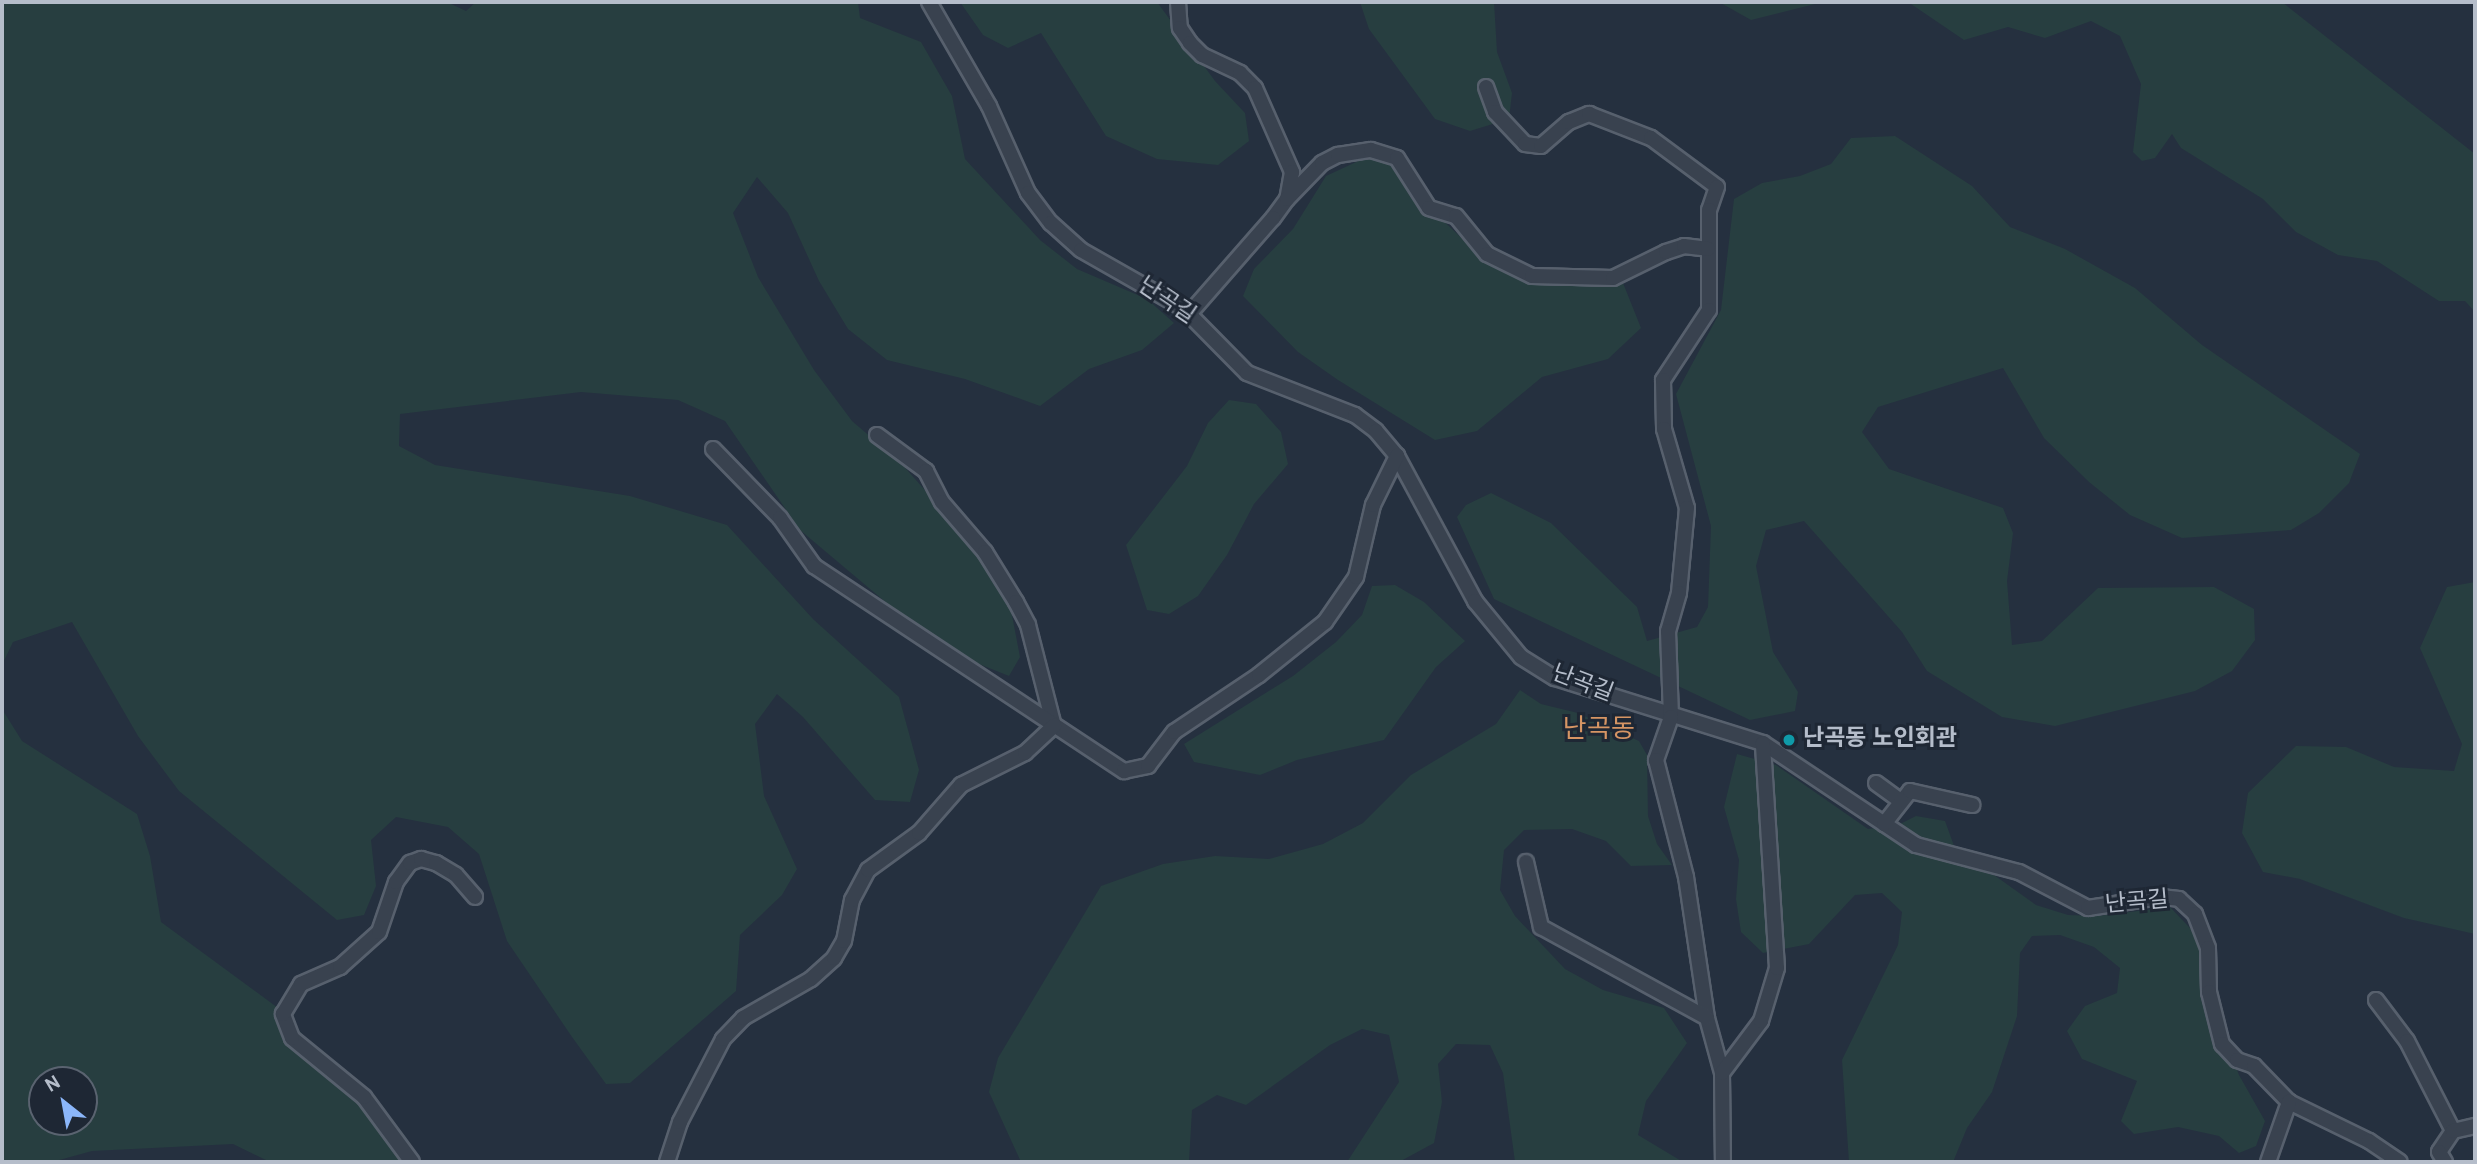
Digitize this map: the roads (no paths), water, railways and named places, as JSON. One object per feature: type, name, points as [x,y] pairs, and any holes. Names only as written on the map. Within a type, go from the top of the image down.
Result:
[{"type":"street","name":"난곡길","points":[[929,2],[989,106],[1028,193],[1051,223],[1081,250],[1189,314],[1247,373],[1354,415],[1397,456],[1475,601],[1521,657],[1555,678],[1671,717],[1763,743],[1916,845],[2019,872],[2088,908],[2161,897],[2179,899],[2195,914],[2208,948],[2209,992],[2222,1044],[2237,1060],[2254,1066],[2289,1102],[2400,1162]]},
{"type":"street","points":[[1178,2],[1180,28],[1190,43],[1255,88],[1292,172],[1287,199]]},
{"type":"street","points":[[1486,87],[1505,127],[1533,147],[1547,143],[1569,122],[1589,114],[1651,138],[1717,187],[1709,210],[1709,310],[1663,380],[1664,429],[1687,508],[1679,593],[1668,631],[1671,717],[1656,760],[1686,877],[1707,1018],[1721,1073],[1723,1162]]},
{"type":"street","points":[[1189,314],[1287,199],[1322,163],[1355,151],[1378,151],[1398,158],[1429,208],[1456,216],[1487,254],[1532,276],[1613,278],[1684,246],[1708,249]]},
{"type":"street","points":[[877,435],[926,471],[942,502],[985,552],[1016,602],[1028,625],[1054,726]]},
{"type":"street","points":[[713,449],[780,518],[814,566],[1054,726],[1094,749],[1114,768],[1124,771],[1148,766],[1174,732],[1259,675],[1325,622],[1356,577],[1373,505],[1397,456]]},
{"type":"street","points":[[667,1162],[680,1122],[723,1039],[743,1018],[811,979],[834,958],[844,941],[852,900],[868,870],[919,833],[961,785],[1025,753],[1054,726]]},
{"type":"street","points":[[1721,1073],[1761,1021],[1777,968],[1763,743]]},
{"type":"street","points":[[1876,783],[1899,800]]},
{"type":"street","points":[[1884,824],[1899,800],[1910,791],[1972,805]]},
{"type":"street","points":[[412,1162],[364,1097],[292,1038],[282,1014],[301,984],[340,967],[379,932],[396,882],[410,863],[421,859],[436,863],[456,875],[475,897]]},
{"type":"street","points":[[1526,862],[1541,927],[1707,1018]]},
{"type":"street","points":[[2376,1000],[2407,1041],[2453,1131]]},
{"type":"street","points":[[2268,1162],[2289,1102]]},
{"type":"street","points":[[2445,1162],[2439,1152],[2453,1131],[2475,1126]]},
{"type":"place","name":"난곡동 노인회관","points":[[1789,740]]},
{"type":"district","name":"난곡동","points":[[1599,731]]}]
